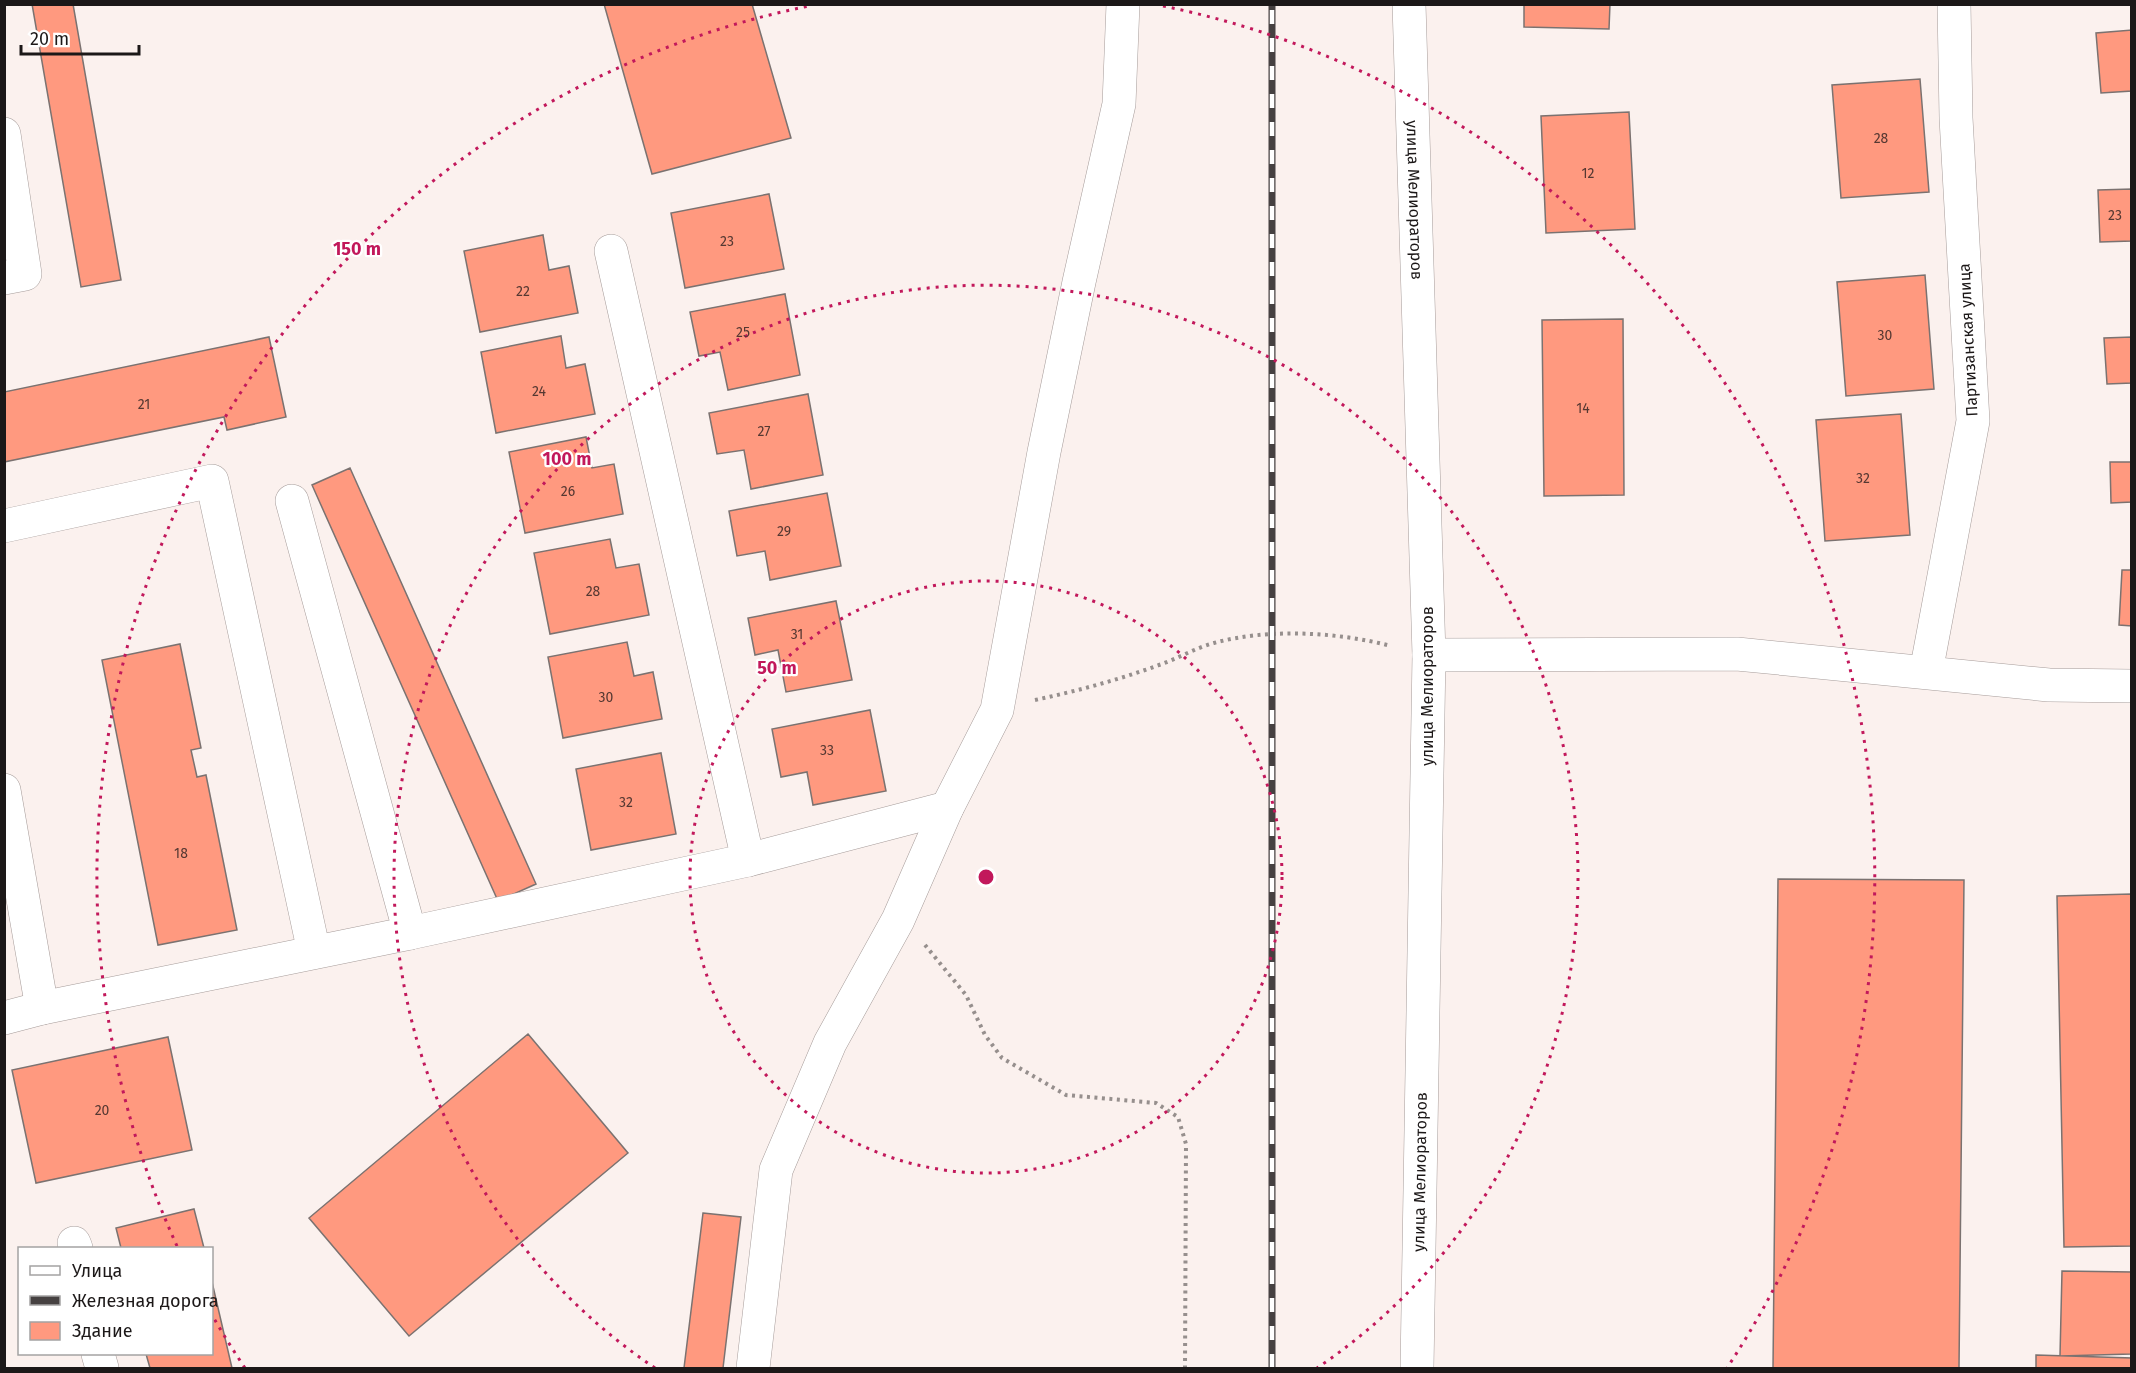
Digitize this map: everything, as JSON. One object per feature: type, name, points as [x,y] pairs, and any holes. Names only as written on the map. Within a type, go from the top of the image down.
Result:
[{"type":"street","points":[[753,1368],[776,1170],[830,1043],[898,920],[947,808],[996,710],[1079,282],[1119,104],[1123,4]]},
{"type":"street","name":"улица Мелиораторов","points":[[1409,4],[1429,655],[1417,1368]]},
{"type":"street","name":"Партизанская улица","points":[[1926,672],[1973,421],[1956,118],[1954,4]]},
{"type":"street","points":[[4,134],[25,274],[4,278]]},
{"type":"street","points":[[611,251],[748,860]]},
{"type":"street","points":[[4,526],[212,481],[314,952]]},
{"type":"street","points":[[291,501],[410,933]]},
{"type":"street","points":[[1429,655],[1737,654],[2049,685],[2132,686]]},
{"type":"street","points":[[4,790],[42,1008]]},
{"type":"street","points":[[4,1018],[42,1008],[410,933],[748,860],[947,808]]},
{"type":"path","points":[[996,710],[1113,682],[1214,643],[1272,633],[1319,635],[1376,642],[1429,655]]},
{"type":"path","points":[[898,920],[931,951],[966,995],[985,1035],[1002,1058],[1066,1095],[1156,1103],[1178,1117],[1186,1144],[1185,1368]]},
{"type":"building","points":[[32,4],[73,4],[121,280],[81,287]]},
{"type":"building","points":[[604,4],[752,4],[791,138],[652,174]]},
{"type":"building","points":[[1524,4],[1610,4],[1609,29],[1524,27]]},
{"type":"building","points":[[2132,30],[2132,91],[2101,93],[2096,33]]},
{"type":"building","points":[[1920,79],[1929,192],[1841,198],[1832,85]]},
{"type":"building","points":[[1629,112],[1635,229],[1546,233],[1541,116]]},
{"type":"building","points":[[2132,189],[2132,241],[2100,242],[2098,190]]},
{"type":"building","points":[[769,194],[784,269],[685,288],[671,213]]},
{"type":"building","points":[[543,235],[549,270],[569,266],[578,313],[480,332],[464,251]]},
{"type":"building","points":[[1925,275],[1934,389],[1846,396],[1837,282]]},
{"type":"building","points":[[785,294],[800,375],[728,390],[720,352],[699,356],[690,312]]},
{"type":"building","points":[[1623,319],[1624,495],[1544,496],[1542,320]]},
{"type":"building","points":[[561,336],[566,368],[585,364],[595,414],[496,433],[481,352]]},
{"type":"building","points":[[269,337],[286,417],[227,430],[224,417],[4,462],[4,392]]},
{"type":"building","points":[[2132,337],[2132,383],[2107,384],[2104,338]]},
{"type":"building","points":[[808,394],[823,475],[751,489],[744,450],[717,454],[709,413]]},
{"type":"building","points":[[1901,414],[1910,535],[1825,541],[1816,420]]},
{"type":"building","points":[[586,437],[592,468],[614,464],[623,514],[525,533],[509,452]]},
{"type":"building","points":[[2110,462],[2132,462],[2132,502],[2111,503]]},
{"type":"building","points":[[350,468],[536,884],[498,901],[312,485]]},
{"type":"building","points":[[827,493],[841,566],[770,580],[765,551],[737,556],[729,511]]},
{"type":"building","points":[[610,539],[616,568],[639,564],[649,615],[550,634],[534,553]]},
{"type":"building","points":[[2122,570],[2132,570],[2132,626],[2119,625]]},
{"type":"building","points":[[836,601],[852,680],[786,692],[778,650],[755,655],[748,618]]},
{"type":"building","points":[[627,642],[634,676],[653,672],[662,719],[563,738],[548,657]]},
{"type":"building","points":[[180,644],[201,748],[191,750],[197,777],[206,775],[237,930],[158,945],[102,660]]},
{"type":"building","points":[[870,710],[886,791],[813,805],[807,772],[781,777],[772,729]]},
{"type":"building","points":[[661,753],[676,834],[591,850],[576,769]]},
{"type":"building","points":[[1778,879],[1964,880],[1959,1368],[1773,1368]]},
{"type":"building","points":[[2131,894],[2132,1246],[2064,1247],[2057,896]]},
{"type":"building","points":[[528,1034],[628,1153],[409,1336],[309,1218]]},
{"type":"building","points":[[168,1037],[192,1150],[36,1183],[12,1070]]},
{"type":"building","points":[[194,1209],[204,1247],[121,1247],[116,1228]]},
{"type":"building","points":[[703,1213],[741,1217],[723,1368],[684,1368]]},
{"type":"building","points":[[2062,1271],[2132,1272],[2131,1354],[2060,1356]]},
{"type":"building","points":[[213,1286],[232,1368],[150,1368],[146,1355],[213,1355]]},
{"type":"building","points":[[2036,1355],[2132,1358],[2132,1368],[2036,1368]]},
{"type":"railway","points":[[1272,4],[1272,1368]]}]
